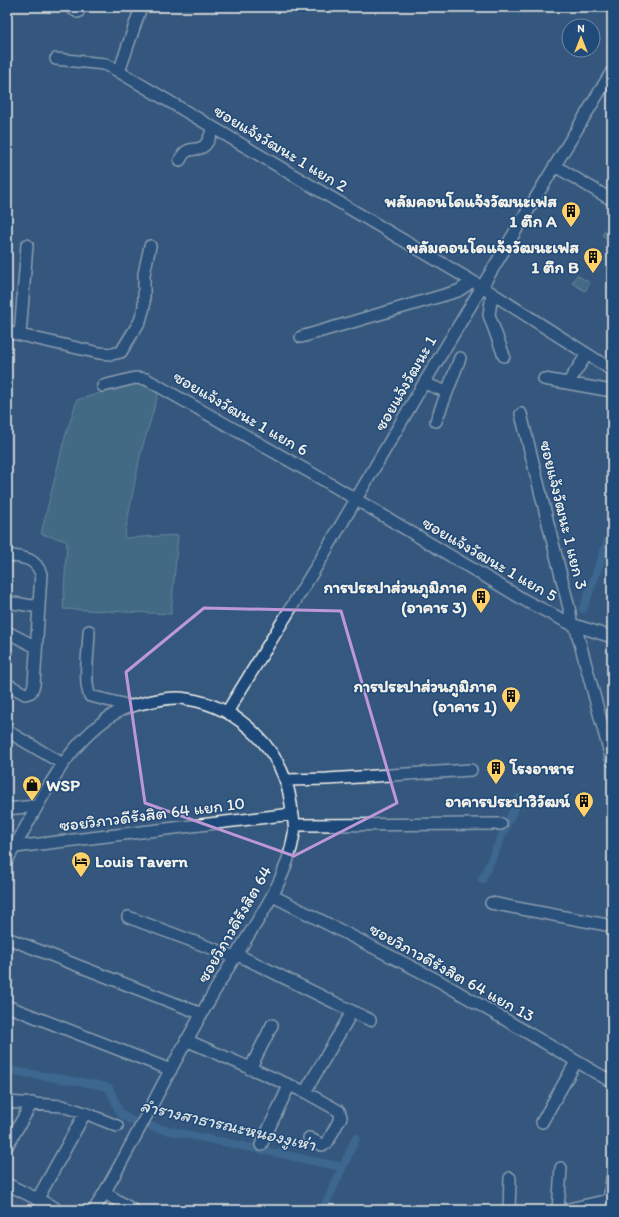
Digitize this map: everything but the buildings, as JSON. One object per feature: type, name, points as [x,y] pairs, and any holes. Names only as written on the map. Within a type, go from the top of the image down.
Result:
[{"type":"street","points":[[119,72],[141,7]]},
{"type":"street","name":"ซอยแจ้งวัฒนะ 1 แยก 2","points":[[56,59],[104,64],[119,72],[482,287],[612,370]]},
{"type":"street","name":"ซอยแจ้งวัฒนะ 1","points":[[227,712],[357,500],[424,383],[612,71]]},
{"type":"street","points":[[180,160],[183,153],[188,150],[203,147],[206,144],[213,128]]},
{"type":"street","points":[[555,166],[612,200]]},
{"type":"street","points":[[20,335],[27,245]]},
{"type":"street","points":[[7,332],[99,353],[112,354],[121,352],[140,321],[144,307],[144,274],[150,246]]},
{"type":"street","points":[[301,337],[458,291],[467,285],[470,280]]},
{"type":"street","points":[[492,294],[489,315],[504,356]]},
{"type":"street","points":[[568,383],[587,354]]},
{"type":"street","points":[[436,421],[460,358]]},
{"type":"street","name":"ซอยแจ้งวัฒนะ 1 แยก 6","points":[[103,386],[135,378],[146,379],[357,500]]},
{"type":"street","points":[[544,379],[612,391]]},
{"type":"street","points":[[424,383],[447,392]]},
{"type":"street","name":"ซอยแจ้งวัฒนะ 1 แยก 3","points":[[521,414],[573,624],[612,761]]},
{"type":"street","name":"ซอยแจ้งวัฒนะ 1 แยก 5","points":[[357,500],[526,601],[573,624],[612,637]]},
{"type":"street","points":[[7,555],[34,561],[41,574],[34,685],[31,692],[25,694],[7,684]]},
{"type":"street","points":[[7,602],[39,607]]},
{"type":"street","points":[[89,631],[87,682],[90,696],[131,706]]},
{"type":"street","points":[[7,632],[36,647]]},
{"type":"street","name":"ซอยวิภาวดีรังสิต 64","points":[[7,860],[36,806],[63,764],[92,730],[120,710],[131,706],[156,700],[186,698],[227,712],[246,724],[260,738],[286,780],[294,833],[283,876],[273,896],[186,1040],[142,1127],[94,1210]]},
{"type":"street","points":[[7,731],[63,764]]},
{"type":"street","points":[[286,780],[327,779],[470,770]]},
{"type":"street","points":[[7,809],[36,806]]},
{"type":"street","name":"ซอยวิภาวดีรังสิต 64 แยก 10","points":[[15,847],[293,819],[501,824]]},
{"type":"street","name":"ซอยวิภาวดีรังสิต 64 แยก 13","points":[[273,896],[435,979],[612,1082]]},
{"type":"street","points":[[491,903],[612,926]]},
{"type":"street","points":[[128,917],[236,956],[370,1020]]},
{"type":"street","points":[[7,938],[202,1014]]},
{"type":"street","points":[[7,1006],[171,1070]]},
{"type":"street","points":[[305,1092],[352,1012]]},
{"type":"street","points":[[250,1068],[272,1025]]},
{"type":"street","points":[[186,1040],[305,1092],[339,1111],[341,1115],[325,1144],[309,1138]]},
{"type":"street","points":[[542,1122],[576,1062]]},
{"type":"street","points":[[261,1145],[289,1086]]},
{"type":"street","points":[[7,1102],[62,1106],[85,1113],[117,1126]]},
{"type":"street","points":[[7,1146],[32,1103]]},
{"type":"street","points":[[37,1200],[85,1113]]},
{"type":"street","points":[[558,1210],[561,1168]]},
{"type":"street","points":[[509,1210],[510,1178]]},
{"type":"street","points":[[564,1210],[610,1205],[612,1179]]},
{"type":"street","points":[[7,1184],[55,1208]]},
{"type":"street","points":[[105,1193],[133,1210]]},
{"type":"highlighted area","points":[[204,608],[341,611],[397,803],[294,856],[145,803],[126,672]]},
{"type":"green space","points":[[607,227],[612,231],[612,242],[602,235]]},
{"type":"green space","points":[[577,275],[590,283],[585,291],[572,283]]},
{"type":"green space","points":[[137,382],[159,391],[140,456],[124,538],[178,535],[171,614],[63,609],[67,541],[41,534],[65,437],[77,400]]},
{"type":"waterway","points":[[583,609],[612,530]]},
{"type":"waterway","points":[[482,880],[519,798]]},
{"type":"waterway","name":"ลำรางสาธารณะหนองงูเห่า","points":[[7,1070],[99,1085],[109,1088],[120,1113],[130,1120],[152,1127],[342,1167]]},
{"type":"waterway","points":[[323,1210],[356,1138]]},
{"type":"place","name":"พลัมคอนโดแจ้งวัฒนะเฟส 1 ตึก A","points":[[571,228]]},
{"type":"place","name":"พลัมคอนโดแจ้งวัฒนะเฟส 1 ตึก B","points":[[593,274]]},
{"type":"place","name":"การประปาส่วนภูมิภาค (อาคาร 3)","points":[[481,614]]},
{"type":"place","name":"การประปาส่วนภูมิภาค (อาคาร 1)","points":[[511,713]]},
{"type":"place","name":"โรงอาหาร","points":[[496,785]]},
{"type":"place","name":"WSP","points":[[32,802]]},
{"type":"place","name":"อาคารประปาวิวัฒน์","points":[[584,818]]},
{"type":"place","name":"Louis Tavern","points":[[81,878]]}]
